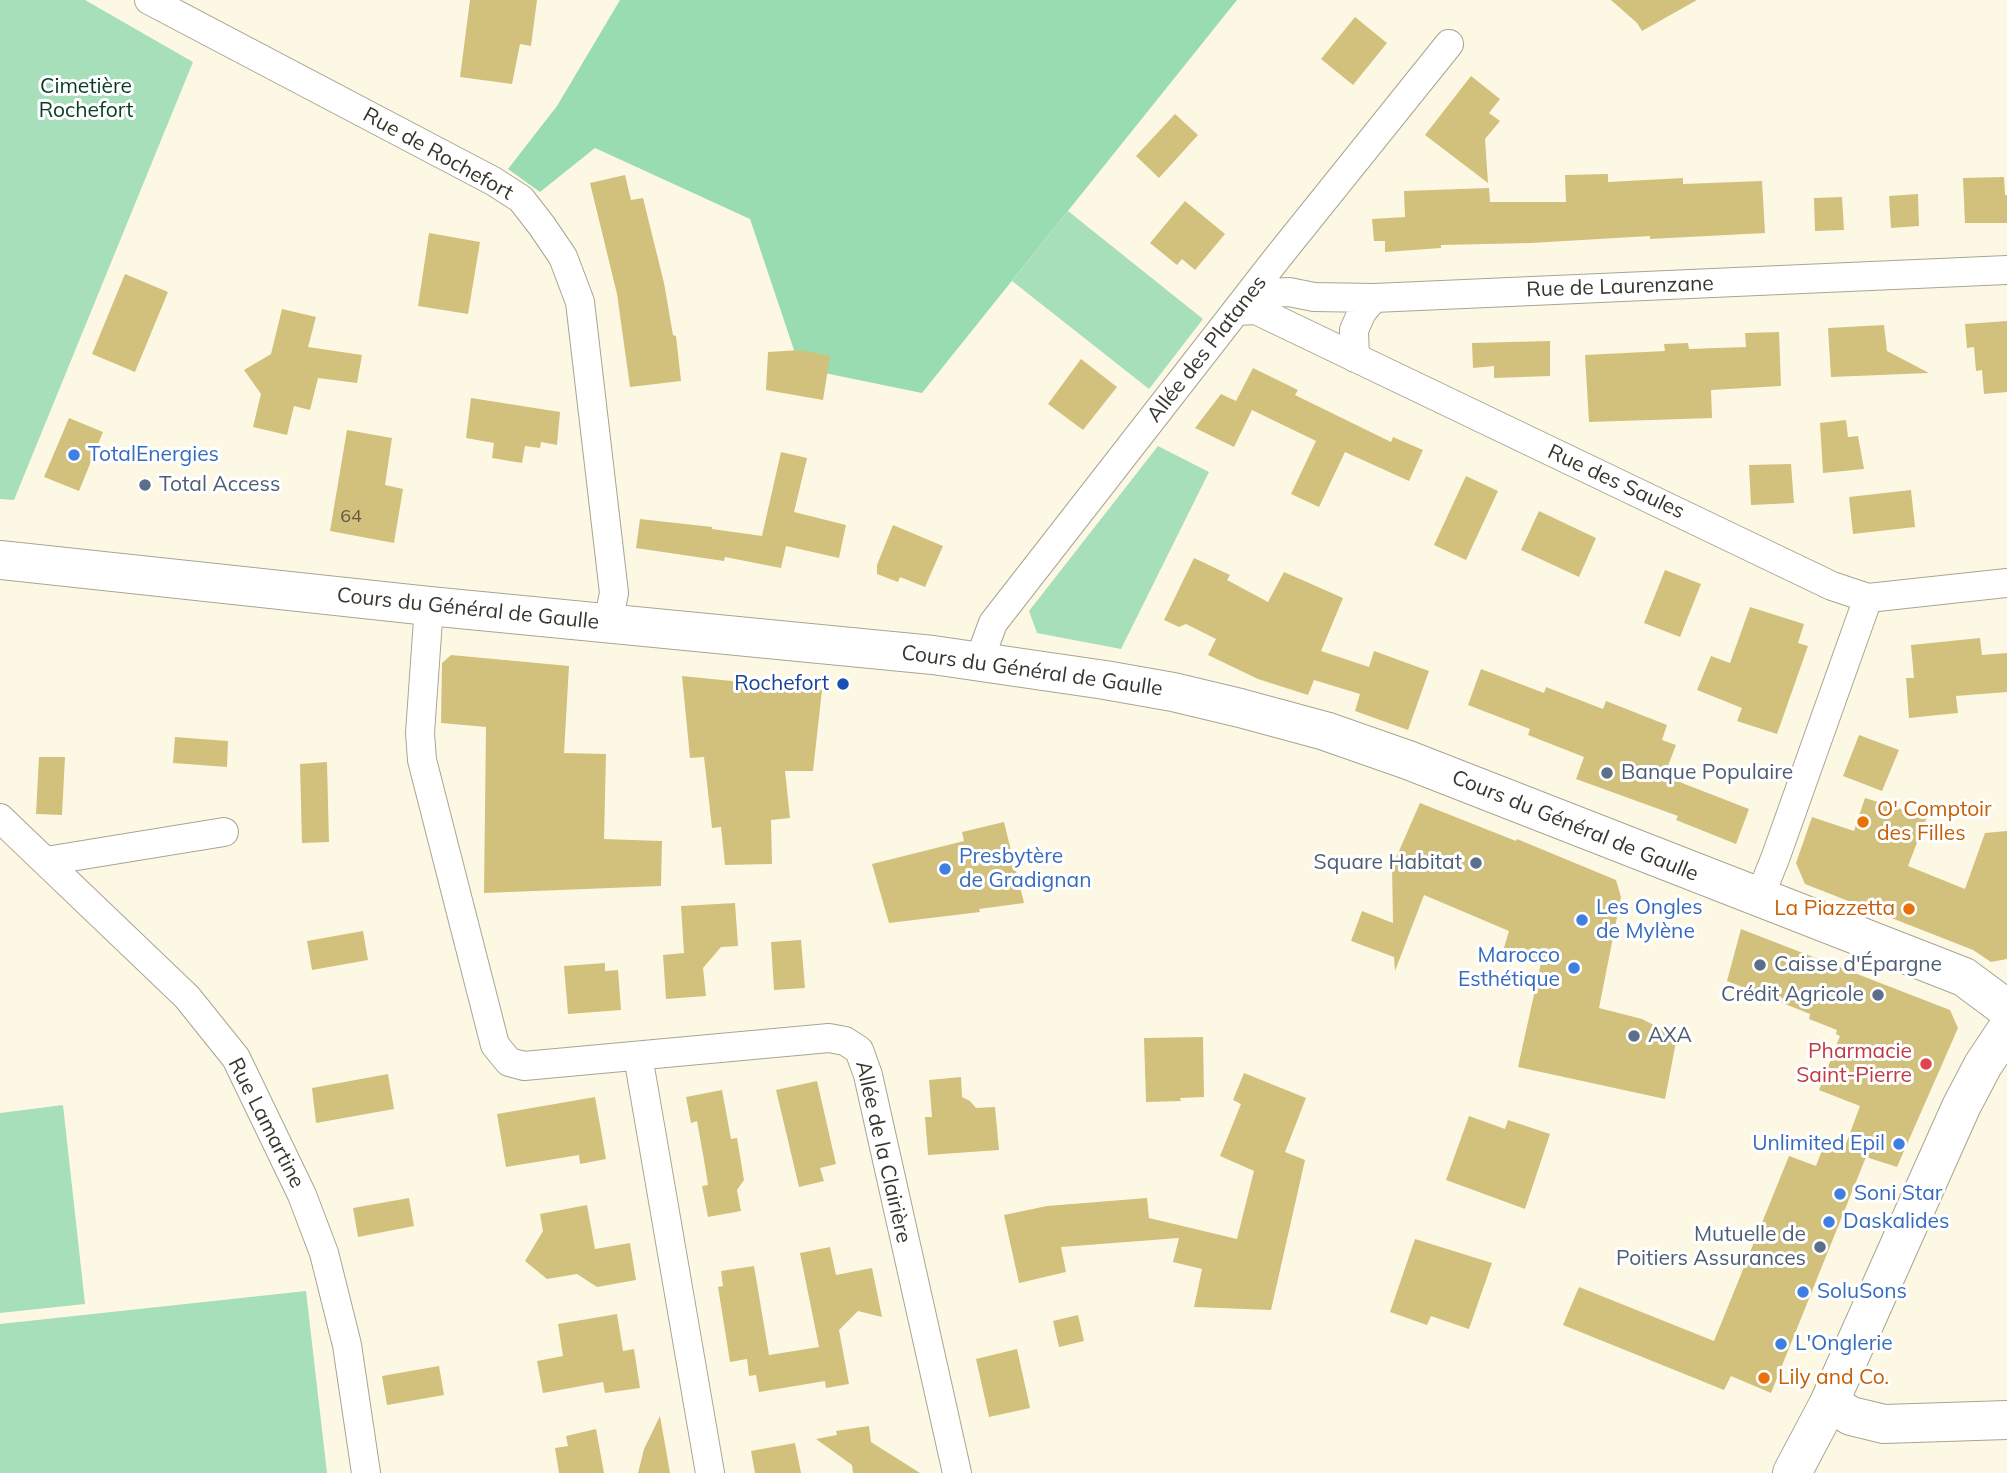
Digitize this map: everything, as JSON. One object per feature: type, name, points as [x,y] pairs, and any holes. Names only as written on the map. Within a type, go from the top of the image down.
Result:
[{"type":"main road","name":"Cours du Général de Gaulle","points":[[0,560],[429,606],[878,649],[979,661],[1173,692],[1325,732],[1408,760],[1964,977],[2007,1009]]},
{"type":"main road","points":[[1792,1473],[1829,1403],[1919,1207],[1961,1107],[1983,1065],[2007,1029]]},
{"type":"main road","points":[[1829,1403],[1851,1416],[1884,1424],[2007,1420]]},
{"type":"street","name":"Rue de Rochefort","points":[[149,0],[493,181],[521,200],[542,226],[563,257],[580,302],[614,593],[608,623]]},
{"type":"street","name":"Allée des Platanes","points":[[979,661],[993,623],[1448,44]]},
{"type":"street","name":"Rue de Laurenzane","points":[[1237,311],[1270,293],[1374,298],[2007,270]]},
{"type":"street","points":[[1355,358],[1354,330],[1362,312],[1374,298]]},
{"type":"street","name":"Rue des Saules","points":[[1237,311],[1256,310],[1832,586],[1868,598],[2007,583]]},
{"type":"street","points":[[1752,896],[1766,881],[1776,856],[1868,598]]},
{"type":"street","name":"Allée de la Clairière","points":[[429,606],[421,733],[422,760],[495,1045],[509,1062],[524,1066],[829,1038],[845,1041],[859,1049],[868,1075],[957,1473]]},
{"type":"street","name":"Rue Lamartine","points":[[0,818],[187,997],[236,1058],[302,1195],[324,1253],[347,1345],[366,1473]]},
{"type":"street","points":[[47,861],[224,832]]},
{"type":"street","points":[[638,1056],[710,1473]]},
{"type":"green space","name":"Cimetière Rochefort","points":[[0,0],[85,0],[193,62],[14,500],[0,499]]},
{"type":"green space","points":[[620,0],[1237,0],[922,393],[800,368],[750,219],[595,148],[540,192],[508,169],[557,106]]},
{"type":"green space","points":[[1068,211],[1203,319],[1149,389],[1012,281]]},
{"type":"green space","points":[[1158,446],[1209,472],[1121,649],[1037,633],[1029,611]]},
{"type":"green space","points":[[63,1105],[85,1304],[0,1313],[0,1113]]},
{"type":"green space","points":[[306,1291],[327,1473],[0,1473],[0,1324]]},
{"type":"building","points":[[470,0],[537,0],[531,46],[520,44],[512,84],[460,77]]},
{"type":"building","points":[[1611,0],[1697,0],[1642,31],[1637,23]]},
{"type":"building","points":[[1355,17],[1387,43],[1353,85],[1321,59]]},
{"type":"building","points":[[1471,76],[1500,99],[1489,113],[1500,121],[1485,139],[1488,183],[1425,135]]},
{"type":"building","points":[[1175,114],[1198,135],[1159,178],[1136,156]]},
{"type":"building","points":[[1608,174],[1608,182],[1683,178],[1683,184],[1762,181],[1765,233],[1441,245],[1441,248],[1385,252],[1385,241],[1374,241],[1372,219],[1405,217],[1404,191],[1489,188],[1490,202],[1566,202],[1565,175]]},
{"type":"building","points":[[625,175],[631,200],[643,198],[664,283],[673,335],[676,336],[681,381],[630,387],[617,294],[590,183]]},
{"type":"building","points":[[2004,177],[2007,223],[1965,223],[1963,178]]},
{"type":"building","points":[[1918,194],[1919,226],[1891,228],[1889,196]]},
{"type":"building","points":[[1842,197],[1844,230],[1815,231],[1814,198]]},
{"type":"building","points":[[1185,201],[1225,234],[1195,270],[1182,259],[1177,265],[1150,243]]},
{"type":"building","points":[[429,233],[480,242],[468,314],[418,306]]},
{"type":"building","points":[[125,274],[168,292],[135,372],[92,354]]},
{"type":"building","points":[[282,309],[316,317],[308,347],[362,355],[357,383],[318,378],[310,410],[294,406],[287,435],[253,427],[261,394],[244,370],[271,354]]},
{"type":"building","points":[[2007,321],[2007,392],[1984,394],[1982,370],[1976,371],[1974,347],[1967,348],[1965,324]]},
{"type":"building","points":[[1884,325],[1887,351],[1929,373],[1831,377],[1828,328]]},
{"type":"building","points":[[1779,332],[1781,386],[1711,390],[1712,418],[1589,422],[1585,355],[1665,351],[1664,344],[1688,343],[1689,349],[1746,347],[1745,333]]},
{"type":"building","points":[[1550,341],[1550,376],[1494,378],[1494,366],[1473,368],[1472,343]]},
{"type":"building","points":[[800,350],[830,356],[823,400],[766,390],[768,352]]},
{"type":"building","points":[[1081,359],[1117,387],[1083,430],[1048,404]]},
{"type":"building","points":[[1253,368],[1298,390],[1295,395],[1391,442],[1393,437],[1423,450],[1409,481],[1345,452],[1319,507],[1291,494],[1316,441],[1252,410],[1234,447],[1195,428],[1221,394],[1236,401]]},
{"type":"building","points":[[471,398],[560,412],[557,445],[541,442],[540,448],[525,446],[522,463],[492,458],[494,443],[466,438]]},
{"type":"building","name":"TotalEnergies","points":[[69,418],[103,432],[79,491],[44,477]]},
{"type":"building","points":[[1846,420],[1848,437],[1858,436],[1864,469],[1823,473],[1820,423]]},
{"type":"building","points":[[347,430],[392,438],[385,485],[403,489],[394,543],[330,531]]},
{"type":"building","points":[[781,452],[807,458],[794,512],[846,525],[839,558],[786,546],[781,568],[725,557],[724,561],[636,548],[640,519],[762,536]]},
{"type":"building","points":[[1791,464],[1794,503],[1751,505],[1749,465]]},
{"type":"building","points":[[1466,476],[1498,491],[1466,560],[1434,545]]},
{"type":"building","points":[[1911,490],[1915,527],[1853,534],[1849,497]]},
{"type":"building","points":[[1539,511],[1596,538],[1579,577],[1521,550]]},
{"type":"building","points":[[893,525],[943,546],[925,587],[900,577],[898,582],[877,574],[877,565]]},
{"type":"building","points":[[1194,558],[1230,575],[1227,580],[1268,602],[1284,572],[1343,598],[1321,651],[1369,667],[1374,651],[1429,671],[1408,730],[1355,711],[1360,694],[1314,680],[1308,695],[1258,679],[1208,655],[1216,639],[1186,624],[1179,627],[1164,620]]},
{"type":"building","points":[[1665,570],[1701,584],[1680,637],[1644,623]]},
{"type":"building","points":[[1750,607],[1804,624],[1798,643],[1808,646],[1777,734],[1737,721],[1742,708],[1697,690],[1711,656],[1730,663]]},
{"type":"building","points":[[1980,638],[1982,655],[2007,653],[2007,692],[1956,696],[1958,713],[1909,718],[1906,678],[1914,678],[1911,645]]},
{"type":"building","points":[[451,655],[569,666],[564,753],[606,754],[604,839],[662,841],[661,886],[484,893],[486,727],[441,723],[442,663]]},
{"type":"building","points":[[1481,669],[1544,693],[1546,687],[1603,709],[1606,701],[1667,725],[1662,740],[1676,745],[1664,776],[1749,809],[1736,844],[1676,820],[1678,816],[1576,779],[1584,757],[1528,735],[1530,729],[1468,705]]},
{"type":"building","points":[[682,676],[822,690],[813,771],[785,771],[790,818],[771,820],[772,864],[725,865],[721,827],[712,828],[704,757],[690,758]]},
{"type":"building","points":[[1859,735],[1899,750],[1882,791],[1843,776]]},
{"type":"building","points":[[175,737],[228,741],[227,767],[173,763]]},
{"type":"building","points":[[39,757],[65,757],[62,815],[36,814]]},
{"type":"building","points":[[327,762],[329,842],[302,843],[300,764]]},
{"type":"building","points":[[1865,798],[1927,817],[1908,866],[1965,889],[1985,833],[2007,831],[2007,959],[1991,962],[1973,950],[1805,884],[1796,863],[1812,817],[1854,831]]},
{"type":"building","points":[[1420,803],[1616,880],[1621,897],[1599,1008],[1642,1019],[1677,1037],[1665,1099],[1518,1067],[1541,963],[1503,951],[1509,931],[1424,895],[1395,971],[1394,957],[1351,941],[1362,911],[1393,923],[1392,867]]},
{"type":"building","name":"Presbytère de Gradignan","points":[[1004,822],[1024,903],[979,909],[980,912],[889,923],[872,864],[964,841],[962,832]]},
{"type":"building","points":[[735,903],[738,946],[721,947],[703,968],[706,996],[666,999],[663,955],[684,953],[681,906]]},
{"type":"building","points":[[1741,929],[1950,1010],[1958,1028],[1897,1167],[1866,1157],[1771,1393],[1731,1376],[1724,1390],[1563,1325],[1579,1287],[1714,1341],[1789,1156],[1816,1166],[1825,1142],[1844,1149],[1860,1106],[1819,1090],[1840,1036],[1836,1034],[1837,1030],[1809,1019],[1810,1014],[1727,981]]},
{"type":"building","points":[[363,931],[368,960],[312,970],[307,941]]},
{"type":"building","points":[[801,940],[805,988],[774,990],[771,942]]},
{"type":"building","points":[[605,963],[605,971],[618,970],[621,1010],[568,1014],[564,966]]},
{"type":"building","points":[[1203,1037],[1204,1097],[1146,1102],[1144,1038]]},
{"type":"building","points":[[1244,1073],[1306,1098],[1285,1152],[1305,1160],[1271,1310],[1194,1307],[1202,1269],[1173,1262],[1179,1238],[1061,1247],[1066,1272],[1019,1283],[1004,1215],[1047,1206],[1147,1198],[1149,1218],[1237,1239],[1254,1171],[1220,1156],[1241,1104],[1233,1100]]},
{"type":"building","points":[[388,1074],[394,1109],[316,1123],[312,1088]]},
{"type":"building","points":[[961,1077],[962,1097],[976,1108],[995,1107],[999,1150],[928,1155],[925,1117],[932,1117],[929,1080]]},
{"type":"building","points":[[817,1081],[836,1164],[820,1168],[824,1181],[799,1187],[776,1090]]},
{"type":"building","points":[[722,1090],[731,1139],[737,1138],[744,1180],[737,1190],[741,1211],[708,1217],[702,1186],[708,1185],[697,1121],[691,1123],[686,1097]]},
{"type":"building","points":[[595,1097],[606,1159],[580,1164],[579,1155],[506,1167],[497,1114]]},
{"type":"building","points":[[1469,1116],[1505,1129],[1508,1120],[1550,1134],[1525,1209],[1446,1180]]},
{"type":"building","points":[[409,1198],[414,1226],[358,1237],[353,1208]]},
{"type":"building","points":[[587,1205],[595,1249],[630,1243],[636,1280],[597,1287],[577,1274],[547,1279],[525,1261],[543,1231],[540,1214]]},
{"type":"building","points":[[1415,1239],[1492,1263],[1469,1329],[1431,1316],[1427,1325],[1390,1312]]},
{"type":"building","points":[[830,1247],[836,1275],[872,1268],[882,1317],[858,1311],[839,1330],[849,1384],[826,1388],[825,1381],[759,1392],[756,1375],[749,1376],[747,1359],[730,1362],[718,1287],[723,1286],[721,1271],[754,1266],[769,1355],[819,1347],[800,1253]]},
{"type":"building","points":[[617,1314],[623,1351],[634,1349],[640,1388],[605,1393],[603,1382],[543,1393],[537,1361],[563,1356],[558,1324]]},
{"type":"building","points":[[1078,1315],[1084,1341],[1059,1347],[1053,1321]]},
{"type":"building","points":[[1017,1349],[1030,1408],[989,1417],[976,1359]]},
{"type":"building","points":[[439,1366],[444,1395],[387,1405],[382,1376]]},
{"type":"building","points":[[660,1416],[670,1473],[638,1473],[644,1449]]},
{"type":"building","points":[[869,1426],[871,1442],[920,1473],[853,1473],[852,1465],[816,1439],[837,1435],[836,1431]]},
{"type":"building","points":[[596,1429],[604,1473],[559,1473],[555,1448],[568,1446],[566,1436]]},
{"type":"building","points":[[795,1443],[801,1473],[755,1473],[751,1451]]},
{"type":"place","name":"TotalEnergies","points":[[74,455]]},
{"type":"place","name":"Total Access","points":[[145,485]]},
{"type":"place","name":"Rochefort","points":[[843,684]]},
{"type":"place","name":"Banque Populaire","points":[[1607,773]]},
{"type":"place","name":"O' Comptoir des Filles","points":[[1863,822]]},
{"type":"place","name":"Square Habitat","points":[[1476,863]]},
{"type":"place","name":"Presbytère de Gradignan","points":[[945,869]]},
{"type":"place","name":"La Piazzetta","points":[[1909,909]]},
{"type":"place","name":"Les Ongles de Mylène","points":[[1582,920]]},
{"type":"place","name":"Caisse d'Épargne","points":[[1760,965]]},
{"type":"place","name":"Marocco Esthétique","points":[[1574,968]]},
{"type":"place","name":"Crédit Agricole","points":[[1878,995]]},
{"type":"place","name":"AXA","points":[[1634,1036]]},
{"type":"place","name":"Pharmacie Saint-Pierre","points":[[1926,1064]]},
{"type":"place","name":"Unlimited Epil","points":[[1899,1144]]},
{"type":"place","name":"Soni Star","points":[[1840,1194]]},
{"type":"place","name":"Daskalides","points":[[1829,1222]]},
{"type":"place","name":"Mutuelle de Poitiers Assurances","points":[[1820,1247]]},
{"type":"place","name":"SoluSons","points":[[1803,1292]]},
{"type":"place","name":"L'Onglerie","points":[[1781,1344]]},
{"type":"place","name":"Lily and Co.","points":[[1764,1378]]}]
